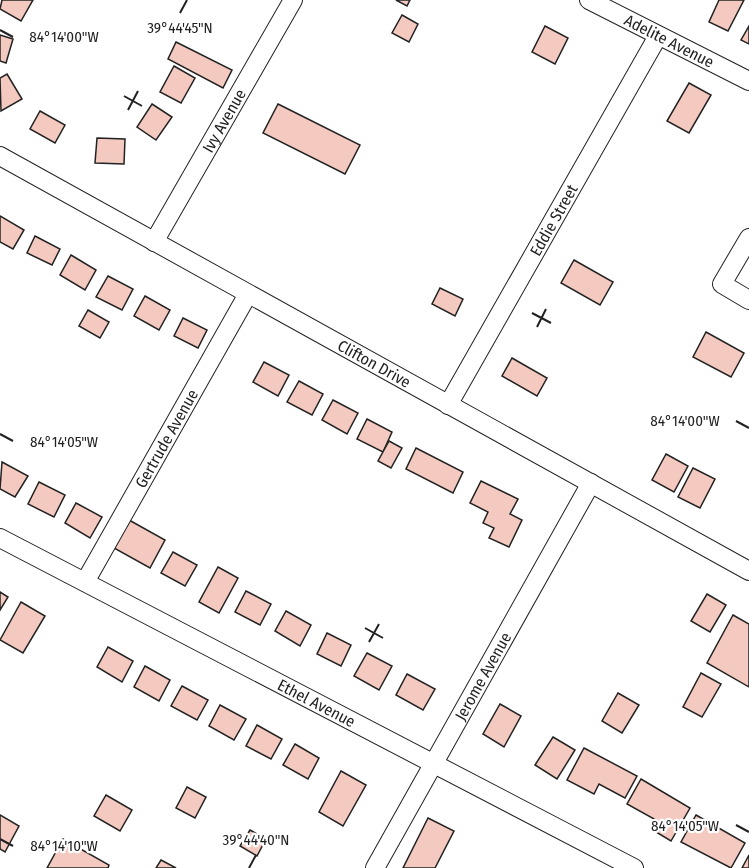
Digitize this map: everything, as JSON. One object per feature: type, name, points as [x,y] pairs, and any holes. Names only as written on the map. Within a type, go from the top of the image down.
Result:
[{"type":"street","name":"Ivy Avenue","points":[[154,242],[293,0]]},
{"type":"street","name":"Adelite Avenue","points":[[589,0],[749,81]]},
{"type":"street","name":"Eddie Street","points":[[448,405],[658,36]]},
{"type":"street","name":"Clifton Drive","points":[[0,156],[749,571]]},
{"type":"street","points":[[749,238],[722,284],[749,300]]},
{"type":"street","name":"Gertrude Avenue","points":[[85,582],[248,294]]},
{"type":"street","name":"Jerome Avenue","points":[[375,868],[591,483]]},
{"type":"street","name":"Ethel Avenue","points":[[0,538],[634,868]]},
{"type":"building","points":[[2,0],[33,0],[21,21],[0,9]]},
{"type":"building","points":[[396,0],[410,0],[407,6]]},
{"type":"building","points":[[719,0],[744,0],[728,31],[709,22]]},
{"type":"building","points":[[402,15],[418,24],[409,42],[392,33]]},
{"type":"building","points":[[545,26],[568,38],[555,64],[532,52]]},
{"type":"building","points":[[749,26],[749,44],[741,40]]},
{"type":"building","points":[[0,35],[13,39],[6,63],[0,61]]},
{"type":"building","points":[[176,42],[232,70],[223,88],[168,59]]},
{"type":"building","points":[[174,66],[195,78],[181,103],[160,92]]},
{"type":"building","points":[[7,74],[22,99],[1,111],[0,78]]},
{"type":"building","points":[[689,83],[711,95],[689,133],[667,121]]},
{"type":"building","points":[[152,104],[172,117],[156,140],[137,127]]},
{"type":"building","points":[[278,104],[360,145],[345,174],[263,133]]},
{"type":"building","points":[[40,111],[65,125],[55,143],[30,129]]},
{"type":"building","points":[[97,138],[125,139],[124,164],[95,163]]},
{"type":"building","points":[[0,216],[24,230],[13,249],[0,242]]},
{"type":"building","points":[[35,236],[60,249],[52,265],[27,253]]},
{"type":"building","points":[[71,255],[96,270],[85,290],[60,275]]},
{"type":"building","points":[[574,260],[613,282],[600,305],[561,283]]},
{"type":"building","points":[[108,276],[133,289],[122,310],[96,297]]},
{"type":"building","points":[[440,288],[463,299],[455,316],[432,304]]},
{"type":"building","points":[[145,296],[170,310],[159,330],[134,316]]},
{"type":"building","points":[[88,310],[109,322],[100,338],[79,326]]},
{"type":"building","points":[[183,318],[207,330],[198,348],[174,336]]},
{"type":"building","points":[[706,332],[744,353],[731,377],[693,357]]},
{"type":"building","points":[[512,358],[547,378],[537,396],[502,376]]},
{"type":"building","points":[[264,362],[289,375],[278,396],[253,382]]},
{"type":"building","points":[[299,381],[323,394],[312,415],[287,402]]},
{"type":"building","points":[[333,400],[358,413],[347,434],[322,420]]},
{"type":"building","points":[[367,419],[392,432],[383,452],[357,439]]},
{"type":"building","points":[[389,441],[402,448],[391,468],[378,461]]},
{"type":"building","points":[[416,448],[463,472],[453,493],[406,469]]},
{"type":"building","points":[[666,454],[688,466],[674,492],[652,480]]},
{"type":"building","points":[[2,462],[28,476],[15,497],[0,489]]},
{"type":"building","points":[[693,468],[715,479],[700,508],[678,497]]},
{"type":"building","points":[[481,481],[518,499],[510,514],[522,520],[509,547],[489,538],[494,528],[483,523],[488,512],[470,503]]},
{"type":"building","points":[[39,482],[65,495],[54,517],[28,504]]},
{"type":"building","points":[[76,503],[102,517],[90,538],[65,523]]},
{"type":"building","points":[[129,520],[165,540],[150,568],[114,548]]},
{"type":"building","points":[[173,552],[197,565],[185,586],[161,573]]},
{"type":"building","points":[[218,567],[238,578],[219,613],[199,602]]},
{"type":"building","points":[[246,591],[271,604],[260,625],[235,612]]},
{"type":"building","points":[[0,592],[8,597],[0,610]]},
{"type":"building","points":[[707,594],[726,605],[710,632],[691,621]]},
{"type":"building","points":[[21,602],[45,616],[23,653],[0,640]]},
{"type":"building","points":[[286,611],[311,625],[300,646],[275,631]]},
{"type":"building","points":[[733,615],[749,624],[749,687],[707,663]]},
{"type":"building","points":[[327,633],[351,645],[341,666],[317,654]]},
{"type":"building","points":[[108,647],[133,661],[122,682],[97,667]]},
{"type":"building","points":[[367,653],[392,666],[379,690],[354,676]]},
{"type":"building","points":[[145,666],[170,680],[159,701],[134,687]]},
{"type":"building","points":[[701,673],[721,684],[702,717],[683,707]]},
{"type":"building","points":[[407,674],[435,689],[423,710],[396,695]]},
{"type":"building","points":[[182,686],[208,700],[197,720],[171,706]]},
{"type":"building","points":[[618,693],[639,705],[622,733],[602,721]]},
{"type":"building","points":[[500,704],[521,716],[504,747],[483,734]]},
{"type":"building","points":[[220,705],[246,719],[234,740],[209,726]]},
{"type":"building","points":[[257,725],[282,739],[271,759],[246,746]]},
{"type":"building","points":[[553,737],[575,750],[557,779],[535,765]]},
{"type":"building","points":[[295,744],[319,758],[308,779],[283,765]]},
{"type":"building","points":[[584,748],[637,776],[625,798],[599,784],[594,794],[567,780]]},
{"type":"building","points":[[341,771],[366,785],[343,826],[319,812]]},
{"type":"building","points":[[641,779],[690,808],[671,841],[651,829],[656,820],[627,804]]},
{"type":"building","points":[[187,787],[206,797],[195,818],[176,808]]},
{"type":"building","points":[[106,795],[132,810],[120,831],[94,816]]},
{"type":"building","points":[[0,815],[19,826],[5,852],[0,849]]},
{"type":"building","points":[[696,815],[745,843],[731,868],[681,842]]},
{"type":"building","points":[[428,818],[454,831],[435,868],[403,868]]},
{"type":"building","points":[[250,830],[266,839],[257,856],[240,846]]},
{"type":"building","points":[[63,839],[109,865],[108,868],[47,868]]},
{"type":"building","points":[[749,855],[749,868],[742,868]]},
{"type":"building","points":[[161,860],[176,868],[156,868]]}]
